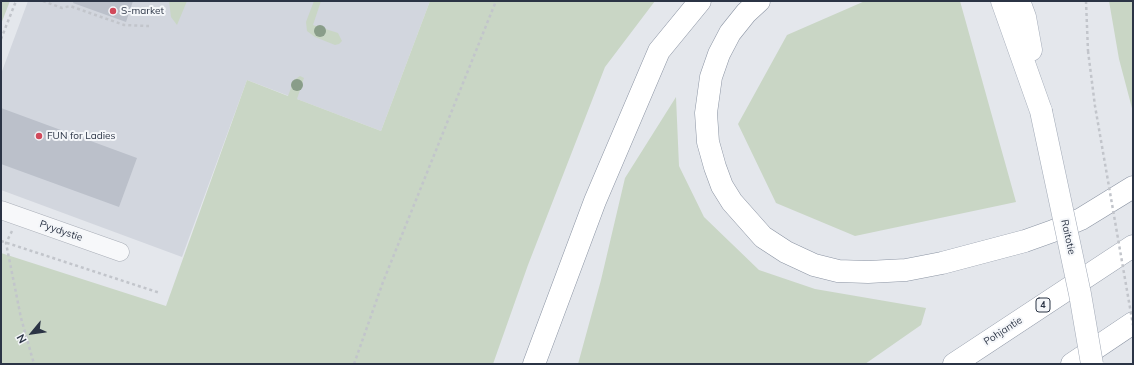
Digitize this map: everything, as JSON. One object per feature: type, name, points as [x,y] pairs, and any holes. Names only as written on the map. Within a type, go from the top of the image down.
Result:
[{"type":"main road","points":[[534,364],[595,201],[659,52],[700,1]]},
{"type":"main road","points":[[759,1],[746,13],[730,33],[719,54],[712,77],[706,113],[708,142],[722,186],[732,202],[763,237],[786,252],[814,265],[838,271],[868,272],[906,270],[942,264],[1025,241],[1053,231],[1081,218],[1133,187]]},
{"type":"main road","name":"Raitotie","points":[[1002,1],[1041,111]]},
{"type":"main road","name":"Raitotie","points":[[1019,1],[1025,17],[1041,111],[1080,294],[1092,364]]},
{"type":"main road","name":"Pohjantie","points":[[954,364],[1133,246]]},
{"type":"main road","points":[[1072,364],[1133,324]]},
{"type":"street","name":"Pyydystie","points":[[1,210],[120,252]]},
{"type":"path","points":[[1,39],[16,1]]},
{"type":"path","points":[[43,1],[62,8],[70,6],[124,25],[149,26]]},
{"type":"path","points":[[354,364],[382,282],[496,1]]},
{"type":"path","points":[[1086,1],[1088,51],[1095,106],[1133,324]]},
{"type":"path","points":[[19,217],[6,243],[21,318],[34,364]]},
{"type":"path","points":[[1,241],[160,293]]},
{"type":"shaded area","points":[[28,1],[430,1],[381,131],[247,80],[182,257],[1,190],[1,74]]},
{"type":"green space","points":[[1,1],[10,1],[1,24]]},
{"type":"green space","points":[[169,1],[187,1],[177,25],[171,17]]},
{"type":"green space","points":[[314,1],[321,1],[313,25],[338,33],[342,41],[339,44],[335,45],[315,37],[307,31],[306,22]]},
{"type":"green space","points":[[430,1],[655,1],[605,67],[528,265],[493,364],[1,364],[1,253],[166,306],[247,80],[288,96],[294,80],[300,76],[304,78],[297,99],[381,131]]},
{"type":"green space","points":[[865,1],[960,1],[1016,202],[855,236],[776,203],[738,124],[787,35]]},
{"type":"green space","points":[[1109,1],[1133,1],[1133,112],[1119,59]]},
{"type":"green space","points":[[676,97],[679,166],[704,217],[759,270],[815,289],[926,308],[921,325],[865,364],[578,364],[601,280],[625,178]]},
{"type":"building","name":"S-market","points":[[74,1],[133,1],[126,22],[73,3]]},
{"type":"building","name":"FUN for Ladies","points":[[1,108],[137,158],[119,207],[1,164]]},
{"type":"place","name":"S-market","points":[[113,11]]},
{"type":"place","name":"FUN for Ladies","points":[[39,136]]}]
